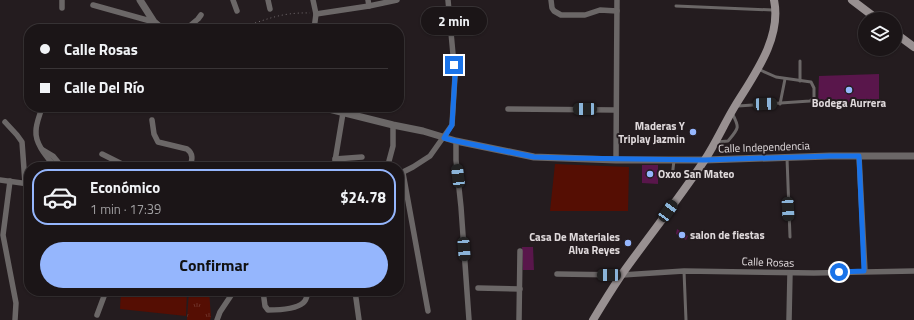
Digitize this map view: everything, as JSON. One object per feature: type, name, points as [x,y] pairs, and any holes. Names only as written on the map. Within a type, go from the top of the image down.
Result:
[{"type":"main road","points":[[593,320],[622,275],[704,160],[758,69],[772,33],[775,10],[774,0]]},
{"type":"main road","points":[[852,0],[868,12]]},
{"type":"main road","points":[[902,38],[914,47]]},
{"type":"street","points":[[62,0],[62,8]]},
{"type":"street","points":[[140,0],[152,24]]},
{"type":"street","points":[[233,0],[237,11]]},
{"type":"street","points":[[268,0],[270,8]]},
{"type":"street","points":[[313,0],[316,14],[315,24]]},
{"type":"street","points":[[316,14],[368,3],[397,0]]},
{"type":"street","points":[[404,171],[430,156],[452,125],[455,76],[448,0]]},
{"type":"street","points":[[551,0],[554,12],[561,15],[585,15],[600,10],[617,11]]},
{"type":"street","points":[[616,160],[615,110],[617,0]]},
{"type":"street","points":[[93,5],[150,24]]},
{"type":"street","points":[[192,24],[201,15]]},
{"type":"street","points":[[508,108],[615,110]]},
{"type":"street","points":[[41,112],[36,131],[36,138],[51,162]]},
{"type":"street","name":"Calle Independencia","points":[[339,112],[423,131],[456,141],[534,157],[616,160],[704,160],[914,156]]},
{"type":"street","points":[[335,162],[343,113]]},
{"type":"street","points":[[152,120],[154,134],[158,142],[187,149],[192,158],[191,162]]},
{"type":"street","points":[[5,122],[22,142],[24,162]]},
{"type":"street","points":[[389,161],[393,146],[393,125]]},
{"type":"street","points":[[456,141],[456,160],[469,320]]},
{"type":"street","points":[[42,149],[53,156],[58,162]]},
{"type":"street","points":[[102,154],[118,162]]},
{"type":"street","points":[[859,156],[864,271]]},
{"type":"street","points":[[335,159],[362,157]]},
{"type":"street","points":[[0,180],[24,183]]},
{"type":"street","points":[[10,181],[3,235],[16,303],[15,320]]},
{"type":"street","points":[[404,188],[428,311]]},
{"type":"street","points":[[519,320],[520,251]]},
{"type":"street","name":"Calle Rosas","points":[[557,274],[622,275],[684,271],[790,273],[914,271]]},
{"type":"street","points":[[789,320],[790,273]]},
{"type":"street","points":[[478,288],[520,289]]},
{"type":"street","points":[[97,315],[104,296]]},
{"type":"street","points":[[217,320],[220,312],[231,296]]},
{"type":"street","points":[[264,296],[265,306],[268,310],[277,310],[301,304],[307,296]]},
{"type":"street","points":[[356,296],[359,320]]},
{"type":"lane","points":[[676,6],[775,10]]},
{"type":"lane","points":[[800,61],[800,81]]},
{"type":"lane","points":[[715,142],[728,141],[738,127],[733,109],[812,100],[815,91],[813,84],[776,77],[758,69]]},
{"type":"lane","points":[[780,104],[785,79]]},
{"type":"lane","points":[[787,158],[790,236]]},
{"type":"lane","points":[[672,178],[674,160]]},
{"type":"lane","points":[[684,271],[686,320]]},
{"type":"path","points":[[251,24],[288,13],[316,14]]},
{"type":"green space","points":[[555,164],[629,167],[628,211],[550,211]]},
{"type":"green space","points":[[121,296],[187,296],[186,316],[120,309]]},
{"type":"green space","points":[[189,296],[209,296],[210,320],[187,320]]},
{"type":"building","name":"Bodega Aurrera","points":[[879,74],[879,104],[818,105],[819,76]]},
{"type":"building","name":"Oxxo San Mateo","points":[[642,165],[658,165],[658,184],[642,183]]},
{"type":"building","name":"salon de fiestas","points":[[677,229],[688,236],[686,240],[676,234]]},
{"type":"building","points":[[522,247],[533,247],[534,270],[523,270]]},
{"type":"place","name":"Bodega Aurrera","points":[[849,90]]},
{"type":"place","name":"Maderas Y Triplay Jazmin","points":[[693,132]]},
{"type":"place","name":"Oxxo San Mateo","points":[[650,174]]},
{"type":"place","name":"salon de fiestas","points":[[682,235]]},
{"type":"place","name":"Casa De Materiales Alva Reyes","points":[[628,243]]},
{"type":"route","points":[[454,65],[455,76],[452,125],[444,138],[456,141],[534,157],[616,160],[704,160],[859,156],[864,271],[839,272]]}]
